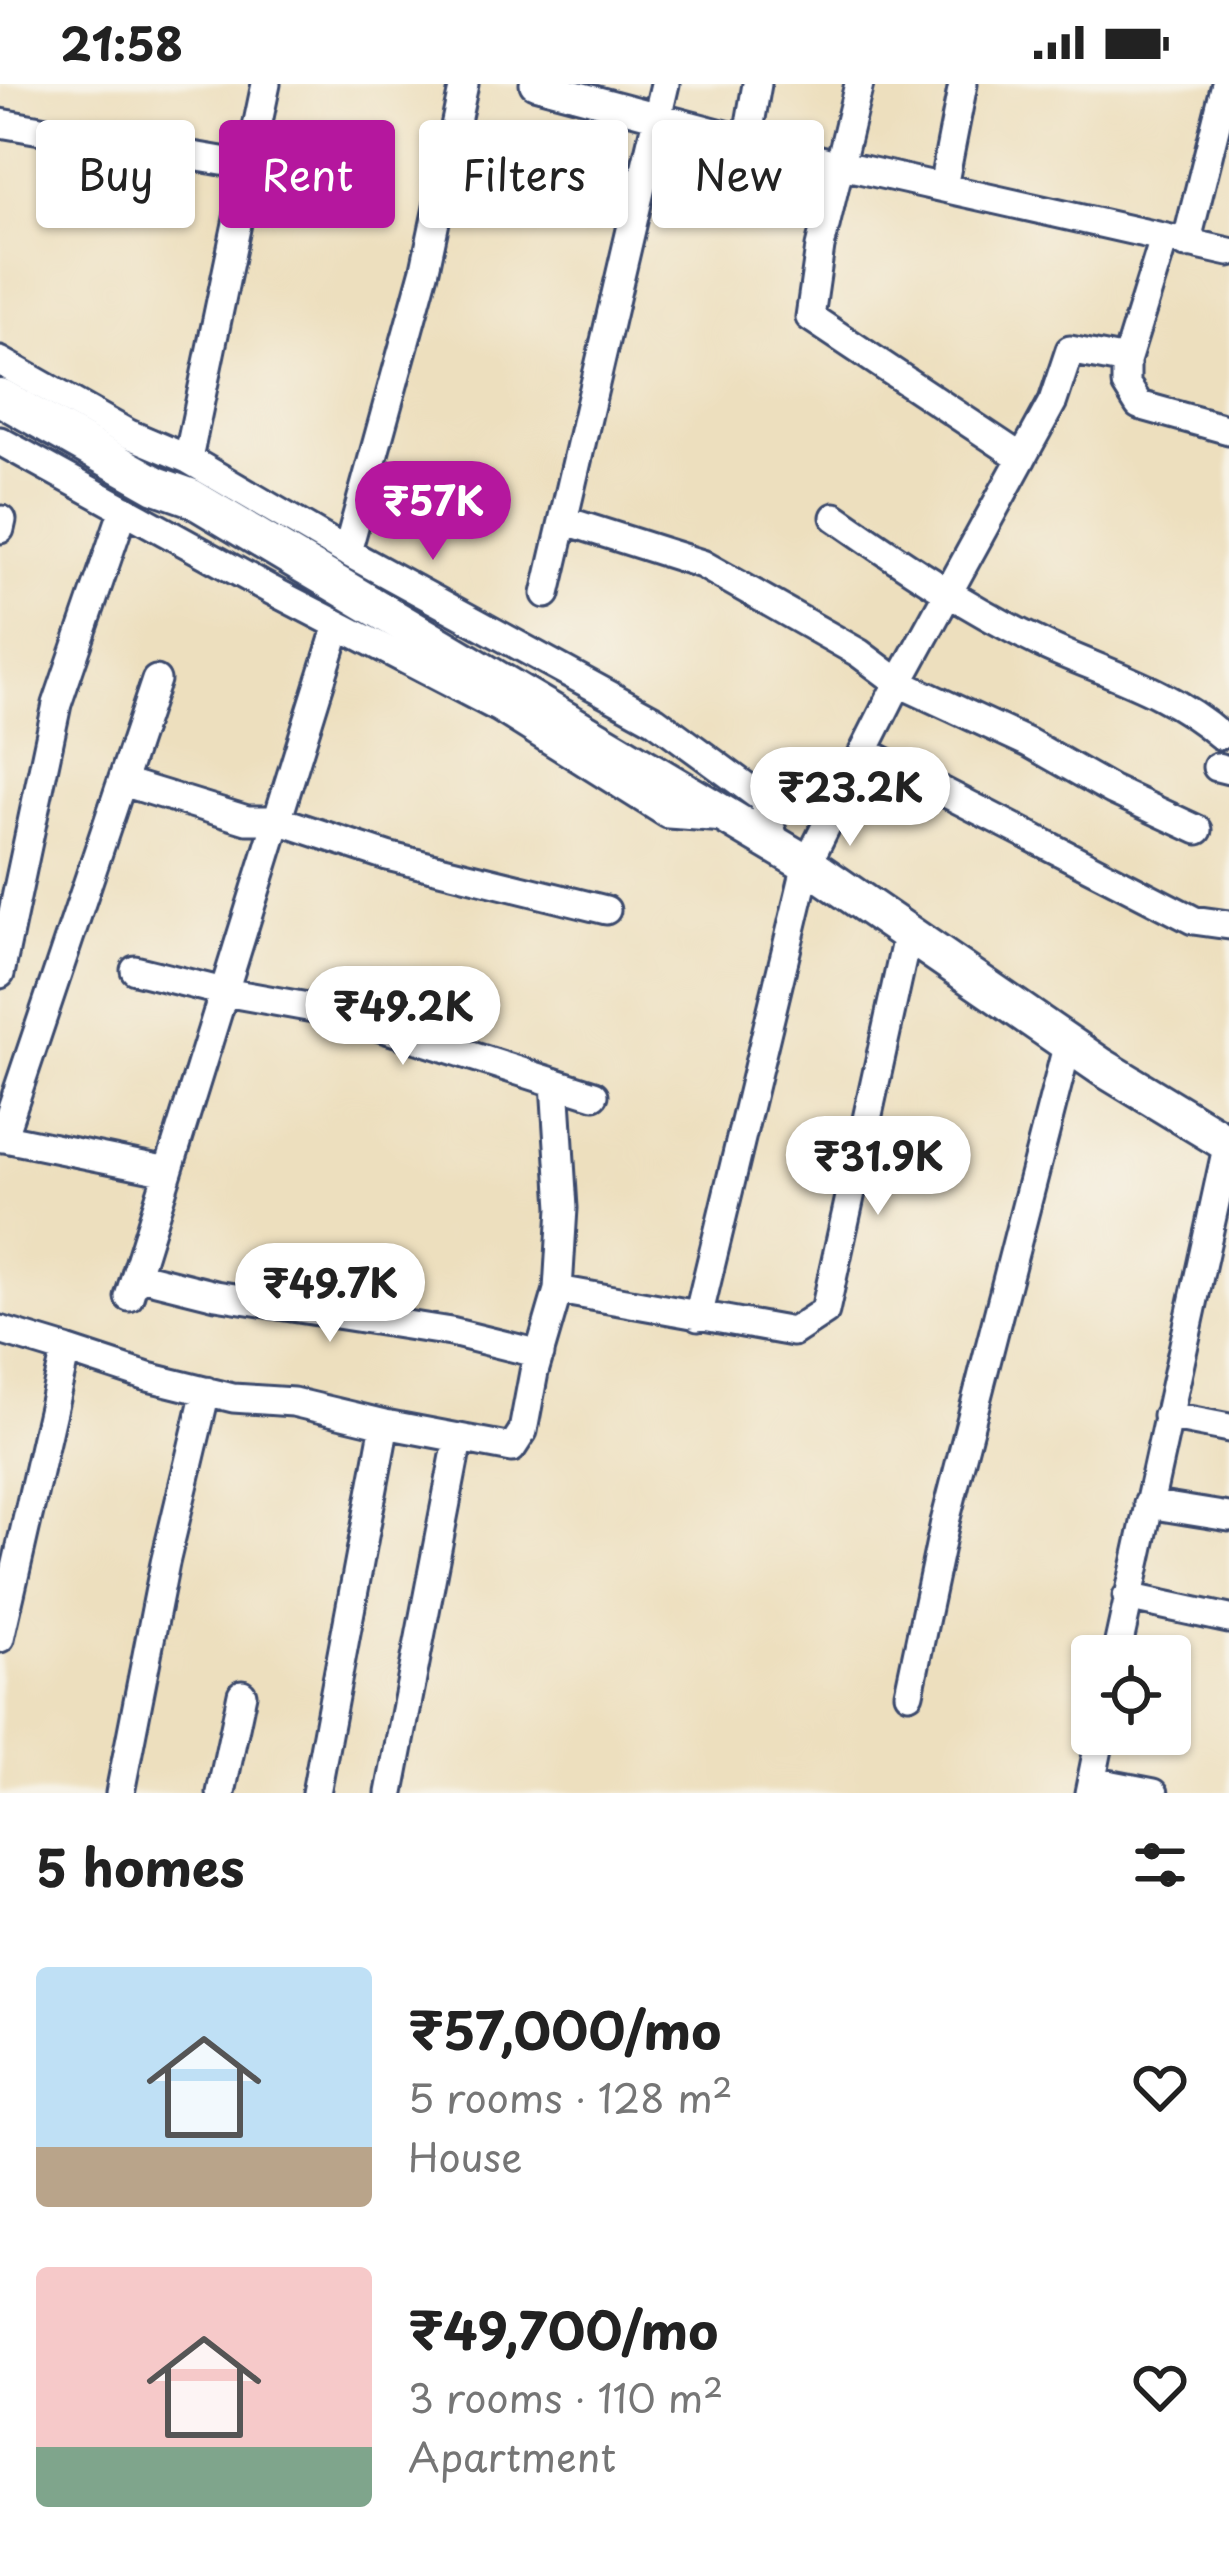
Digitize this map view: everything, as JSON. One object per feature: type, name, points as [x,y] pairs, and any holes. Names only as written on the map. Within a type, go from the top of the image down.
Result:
[{"type":"main road","points":[[0,397],[157,485],[190,497],[791,855],[1068,1043],[1228,1143]]},
{"type":"street","points":[[259,120],[266,84]]},
{"type":"street","points":[[347,552],[424,269],[464,84]]},
{"type":"street","points":[[535,84],[664,120]]},
{"type":"street","points":[[546,594],[665,84]]},
{"type":"street","points":[[751,120],[758,84]]},
{"type":"street","points":[[860,84],[820,247],[810,316],[1022,458]]},
{"type":"street","points":[[943,187],[963,84]]},
{"type":"street","points":[[1226,84],[1175,242],[1126,361],[1126,384],[1138,405],[1229,430]]},
{"type":"street","points":[[0,123],[219,161]]},
{"type":"street","points":[[824,160],[1229,253]]},
{"type":"street","points":[[188,459],[238,228]]},
{"type":"street","points":[[698,1317],[791,855],[864,751],[1053,400],[1070,350],[1126,361]]},
{"type":"street","points":[[0,361],[129,434],[188,459],[347,552],[655,720],[763,800],[791,855]]},
{"type":"street","points":[[0,441],[499,709],[668,814],[731,819]]},
{"type":"street","points":[[0,974],[57,704],[124,509]]},
{"type":"street","points":[[835,517],[948,594],[1042,644],[1126,677],[1199,716],[1220,735]]},
{"type":"street","points":[[566,521],[702,564],[860,653],[899,683],[1029,742],[1112,790],[1198,830]]},
{"type":"street","points":[[338,625],[132,1286],[433,1328],[540,1354]]},
{"type":"street","points":[[156,680],[1,1138],[168,1171]]},
{"type":"street","points":[[864,751],[1193,920],[1229,925]]},
{"type":"street","points":[[123,782],[247,820],[278,820],[387,856],[606,910]]},
{"type":"street","points":[[558,1290],[793,1332],[825,1311],[908,932]]},
{"type":"street","points":[[135,970],[330,1011],[593,1095]]},
{"type":"street","points":[[909,1693],[945,1522],[1068,1043]]},
{"type":"street","points":[[0,1330],[206,1391],[292,1402],[512,1448],[523,1431],[558,1290],[563,1208],[555,1083]]},
{"type":"street","points":[[1120,1635],[1228,1143]]},
{"type":"street","points":[[0,1638],[66,1350]]},
{"type":"street","points":[[120,1793],[165,1563],[206,1391]]},
{"type":"street","points":[[1167,1416],[1229,1429]]},
{"type":"street","points":[[316,1793],[385,1424]]},
{"type":"street","points":[[390,1793],[458,1440]]},
{"type":"street","points":[[1148,1504],[1229,1517]]},
{"type":"street","points":[[1127,1597],[1229,1619]]},
{"type":"street","points":[[221,1793],[242,1694]]},
{"type":"street","points":[[1097,1755],[1090,1787],[1154,1793]]}]
